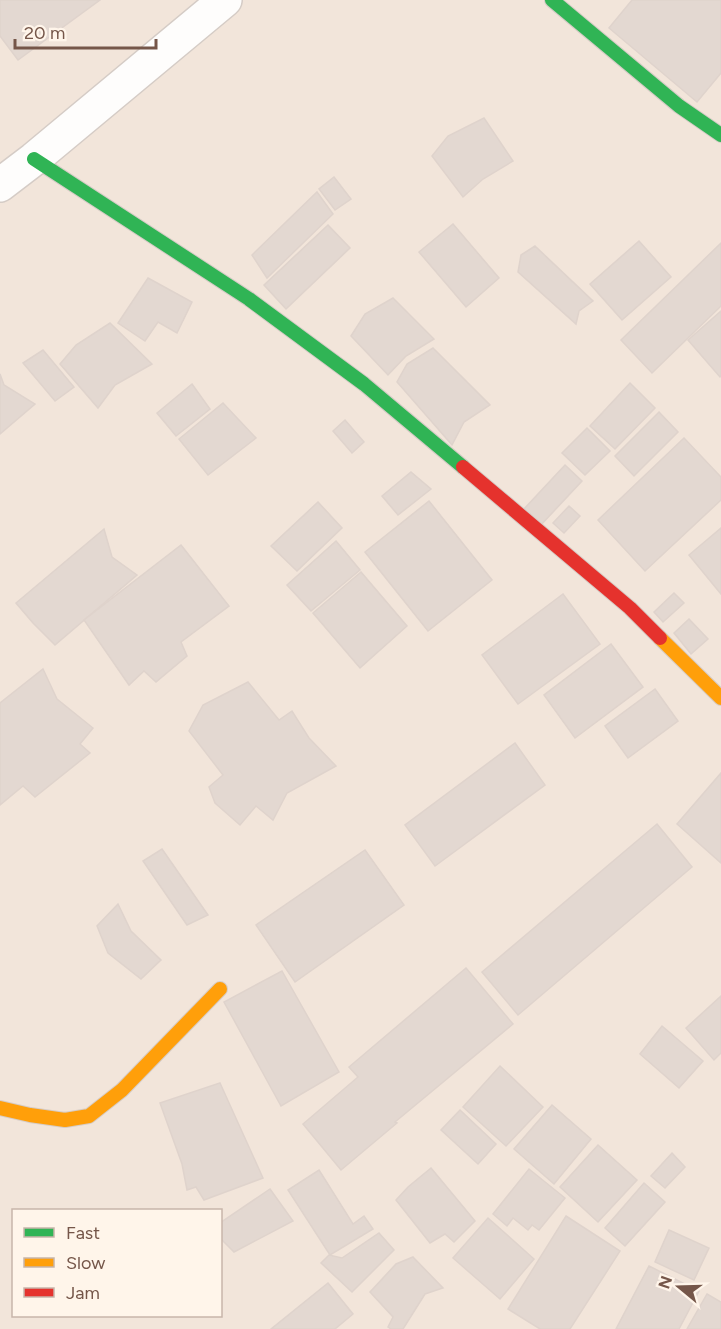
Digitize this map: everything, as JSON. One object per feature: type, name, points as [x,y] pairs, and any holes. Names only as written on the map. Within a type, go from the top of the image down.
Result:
[{"type":"street","points":[[0,185],[225,0]]},
{"type":"street","points":[[552,0],[679,106],[721,135]]},
{"type":"street","points":[[34,159],[249,299],[364,384],[630,608],[721,698]]},
{"type":"street","points":[[0,1108],[65,1120],[89,1116],[122,1090],[220,989]]},
{"type":"shaded area","points":[[0,0],[721,0],[721,1329],[0,1329]]},
{"type":"building","points":[[0,0],[100,0],[18,60],[0,36]]},
{"type":"building","points":[[632,0],[721,0],[721,73],[697,102],[609,28]]},
{"type":"building","points":[[484,118],[513,161],[483,179],[463,197],[432,156],[448,136]]},
{"type":"building","points":[[334,177],[351,199],[335,210],[319,189]]},
{"type":"building","points":[[317,192],[333,214],[267,278],[252,255]]},
{"type":"building","points":[[453,224],[499,278],[466,307],[419,252]]},
{"type":"building","points":[[328,225],[350,248],[286,309],[264,285]]},
{"type":"building","points":[[639,241],[671,277],[622,320],[590,284]]},
{"type":"building","points":[[721,243],[721,306],[652,373],[621,340]]},
{"type":"building","points":[[535,246],[593,301],[579,311],[576,324],[518,272],[521,255]]},
{"type":"building","points":[[148,278],[192,302],[177,333],[158,322],[145,341],[118,323]]},
{"type":"building","points":[[393,298],[434,339],[406,356],[388,375],[351,336],[365,314]]},
{"type":"building","points":[[721,311],[721,376],[720,377],[688,340]]},
{"type":"building","points":[[110,323],[152,364],[115,385],[98,408],[60,364],[76,345]]},
{"type":"building","points":[[433,348],[490,405],[464,422],[452,445],[397,382],[407,364]]},
{"type":"building","points":[[43,350],[74,387],[55,401],[23,363]]},
{"type":"building","points":[[0,374],[4,385],[35,404],[0,434]]},
{"type":"building","points":[[630,383],[655,408],[615,449],[590,426]]},
{"type":"building","points":[[192,384],[210,409],[176,436],[157,413]]},
{"type":"building","points":[[223,403],[256,438],[208,475],[179,439]]},
{"type":"building","points":[[659,412],[678,432],[634,476],[615,456]]},
{"type":"building","points":[[345,420],[364,442],[352,453],[333,431]]},
{"type":"building","points":[[587,428],[610,451],[585,475],[562,453]]},
{"type":"building","points":[[684,438],[721,477],[721,500],[645,571],[598,520]]},
{"type":"building","points":[[565,465],[582,481],[540,526],[523,510]]},
{"type":"building","points":[[411,472],[431,489],[398,515],[382,496]]},
{"type":"building","points":[[429,501],[492,580],[428,631],[365,552]]},
{"type":"building","points":[[318,502],[342,528],[297,571],[271,546]]},
{"type":"building","points":[[569,506],[580,516],[564,533],[553,523]]},
{"type":"building","points":[[721,528],[721,594],[689,555]]},
{"type":"building","points":[[104,529],[112,557],[137,575],[55,645],[16,603]]},
{"type":"building","points":[[336,541],[360,570],[311,611],[287,585]]},
{"type":"building","points":[[181,545],[229,606],[181,642],[187,656],[156,682],[144,671],[129,685],[84,620]]},
{"type":"building","points":[[361,572],[407,626],[360,668],[313,613]]},
{"type":"building","points":[[674,593],[684,603],[663,622],[654,612]]},
{"type":"building","points":[[563,594],[600,644],[518,704],[482,655]]},
{"type":"building","points":[[689,619],[708,639],[691,654],[674,633]]},
{"type":"building","points":[[611,644],[643,687],[575,738],[544,695]]},
{"type":"building","points":[[43,669],[57,699],[93,728],[80,744],[90,753],[35,797],[23,786],[0,805],[0,703]]},
{"type":"building","points":[[248,682],[279,720],[292,711],[309,738],[336,766],[287,793],[273,820],[256,806],[240,825],[215,803],[209,787],[223,775],[189,731],[203,705]]},
{"type":"building","points":[[655,689],[678,721],[628,758],[605,726]]},
{"type":"building","points":[[515,743],[545,785],[435,866],[405,825]]},
{"type":"building","points":[[721,773],[721,863],[677,824]]},
{"type":"building","points":[[657,824],[692,867],[518,1015],[482,972]]},
{"type":"building","points":[[162,849],[208,915],[187,925],[143,861]]},
{"type":"building","points":[[365,850],[404,905],[295,982],[256,925]]},
{"type":"building","points":[[118,904],[131,931],[161,960],[141,979],[108,953],[97,926]]},
{"type":"building","points":[[466,968],[513,1024],[341,1170],[303,1124],[358,1077],[349,1067]]},
{"type":"building","points":[[282,971],[339,1072],[281,1106],[224,1002]]},
{"type":"building","points":[[721,996],[721,1053],[714,1060],[686,1028]]},
{"type":"building","points":[[662,1026],[703,1061],[679,1088],[640,1054]]},
{"type":"building","points":[[500,1066],[543,1107],[506,1146],[463,1107]]},
{"type":"building","points":[[220,1083],[263,1178],[204,1200],[196,1187],[187,1190],[182,1164],[160,1103]]},
{"type":"building","points":[[552,1105],[591,1139],[554,1184],[514,1149]]},
{"type":"building","points":[[460,1110],[496,1144],[478,1164],[441,1130]]},
{"type":"building","points":[[598,1145],[637,1180],[598,1222],[560,1187]]},
{"type":"building","points":[[672,1153],[685,1167],[665,1188],[651,1176]]},
{"type":"building","points":[[431,1168],[475,1221],[454,1242],[445,1234],[430,1243],[396,1200]]},
{"type":"building","points":[[529,1169],[565,1198],[539,1230],[532,1225],[528,1230],[513,1218],[507,1226],[493,1214]]},
{"type":"building","points":[[319,1170],[353,1224],[364,1216],[373,1229],[330,1255],[288,1190]]},
{"type":"building","points":[[644,1183],[665,1202],[625,1246],[605,1228]]},
{"type":"building","points":[[270,1189],[293,1221],[234,1252],[222,1240],[222,1222]]},
{"type":"building","points":[[566,1216],[620,1251],[570,1329],[540,1329],[508,1309]]},
{"type":"building","points":[[488,1218],[534,1259],[500,1299],[453,1258]]},
{"type":"building","points":[[669,1230],[709,1248],[694,1280],[655,1262]]},
{"type":"building","points":[[379,1233],[394,1250],[352,1292],[321,1263],[329,1255],[342,1258]]},
{"type":"building","points":[[413,1257],[443,1288],[425,1294],[403,1329],[391,1329],[388,1327],[393,1317],[370,1292],[396,1264]]},
{"type":"building","points":[[649,1266],[699,1291],[679,1329],[616,1329]]},
{"type":"building","points":[[328,1283],[353,1314],[335,1329],[271,1329]]},
{"type":"building","points":[[707,1294],[721,1302],[721,1329],[687,1329]]},
{"type":"traffic: fast","points":[[552,0],[679,106],[721,135]]},
{"type":"traffic: fast","points":[[34,159],[249,299],[364,384],[463,467]]},
{"type":"traffic: slow","points":[[660,638],[721,698]]},
{"type":"traffic: slow","points":[[0,1108],[65,1120],[89,1116],[122,1090],[220,989]]},
{"type":"traffic: jam","points":[[463,467],[630,608],[660,638]]}]
